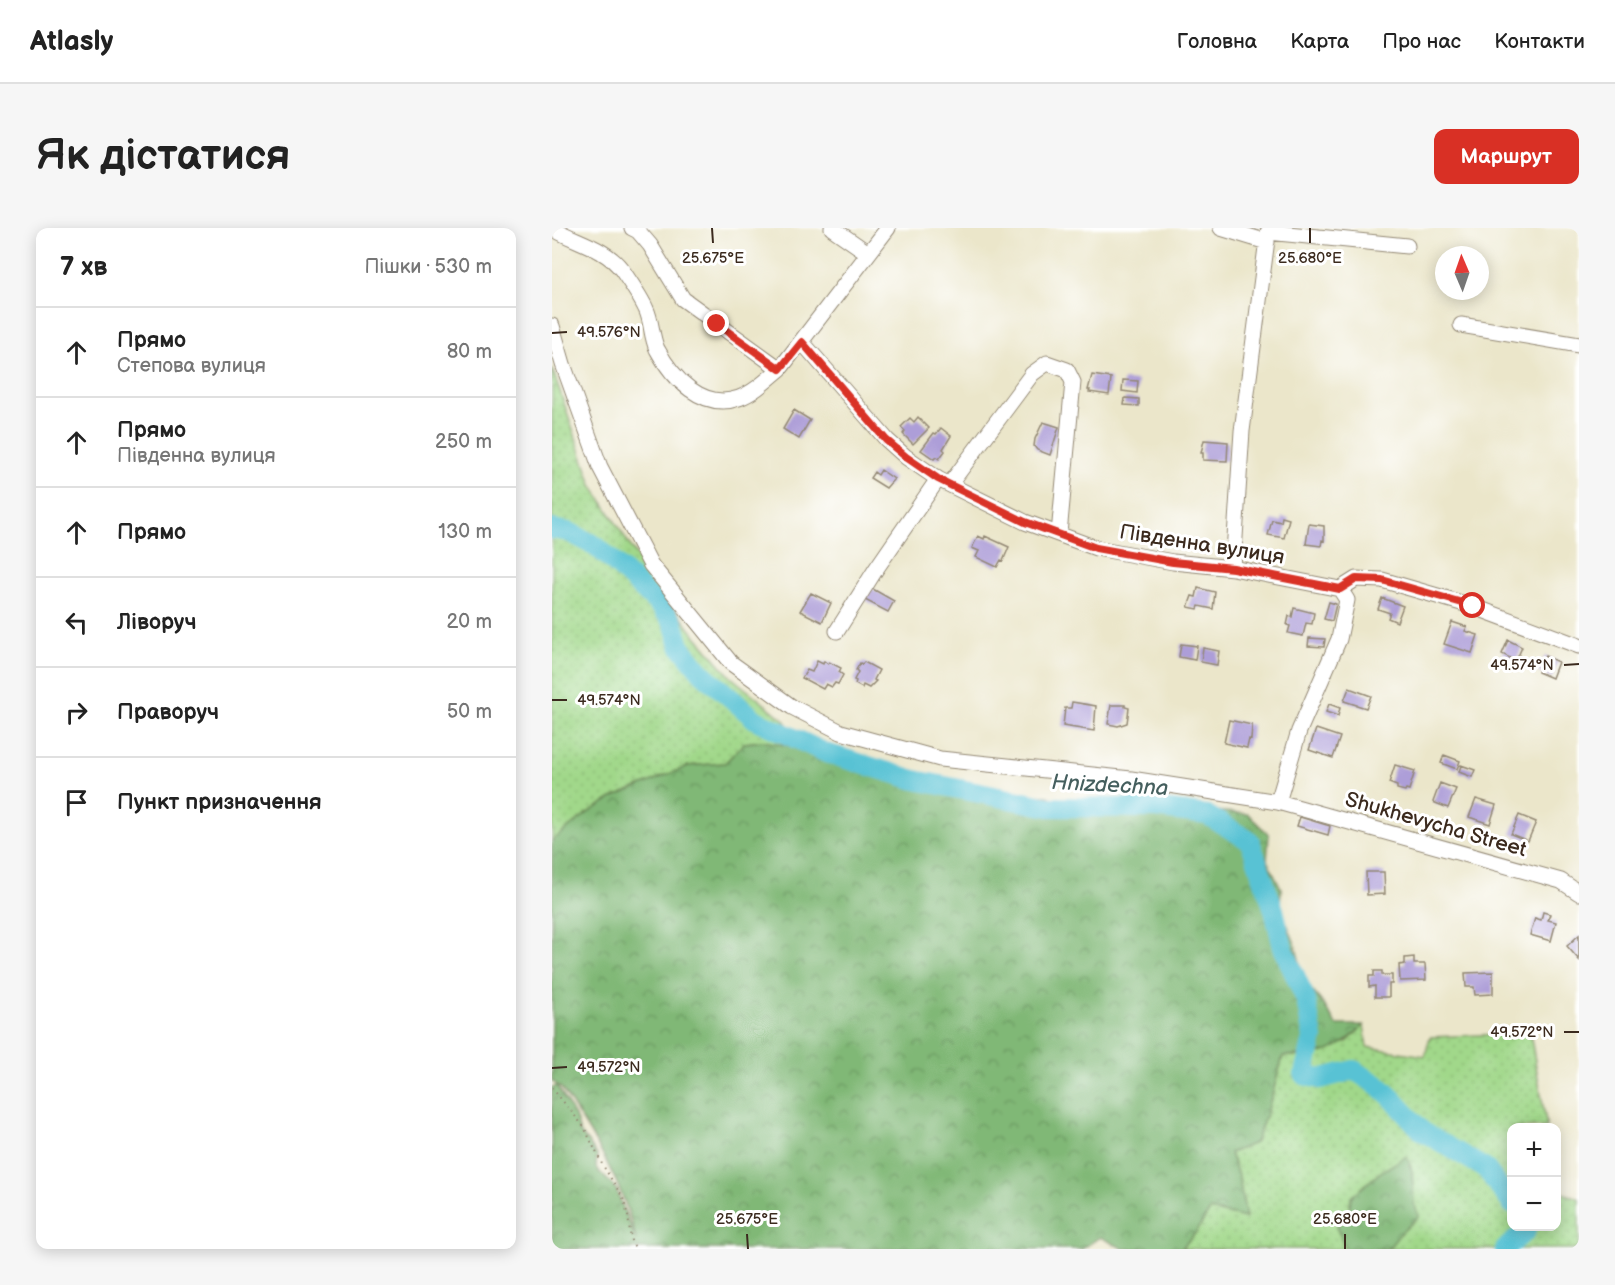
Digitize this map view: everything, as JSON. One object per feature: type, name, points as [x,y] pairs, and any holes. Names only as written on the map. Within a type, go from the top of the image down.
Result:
[{"type":"street","points":[[552,228],[610,256],[647,310],[656,347],[675,377],[698,396],[720,401],[739,398],[760,386],[780,369],[888,228]]},
{"type":"street","points":[[632,228],[638,231],[650,245],[683,299],[780,369]]},
{"type":"street","points":[[832,228],[868,254]]},
{"type":"street","points":[[1221,228],[1267,242]]},
{"type":"street","points":[[1233,568],[1242,431],[1268,232],[1318,232],[1407,246]]},
{"type":"street","points":[[1461,325],[1579,345]]},
{"type":"street","name":"Shukhevycha Street","points":[[552,326],[563,364],[600,467],[651,565],[731,663],[792,707],[841,732],[940,759],[1131,779],[1278,802],[1561,881],[1579,893]]},
{"type":"street","name":"Південна вулиця","points":[[802,342],[886,440],[906,457],[944,482],[1025,522],[1096,548],[1173,562],[1233,568],[1340,589]]},
{"type":"street","points":[[837,631],[876,569],[944,482],[1032,374],[1047,363],[1067,370],[1073,382],[1059,534]]},
{"type":"street","points":[[1278,802],[1299,731],[1340,639],[1347,600],[1340,589],[1356,579],[1382,580],[1473,606],[1579,646]]},
{"type":"path","points":[[552,1088],[584,1126],[623,1198],[632,1241],[636,1249]]},
{"type":"green space","points":[[552,368],[592,485],[636,555],[690,629],[731,677],[783,719],[805,749],[763,741],[744,743],[725,763],[688,766],[589,812],[552,841]]},
{"type":"green space","points":[[763,741],[805,749],[868,775],[962,798],[994,801],[1024,795],[1048,796],[1077,810],[1104,809],[1117,802],[1149,816],[1177,808],[1248,814],[1269,835],[1267,860],[1281,888],[1280,906],[1295,944],[1305,982],[1324,1005],[1336,1025],[1364,1025],[1354,1035],[1328,1051],[1309,1055],[1283,1056],[1268,1109],[1255,1143],[1230,1153],[1239,1179],[1246,1218],[1210,1210],[1196,1232],[1181,1249],[1124,1249],[1100,1237],[1082,1249],[552,1249],[552,1087],[557,1086],[575,1116],[580,1133],[597,1155],[596,1168],[616,1189],[636,1240],[624,1199],[606,1161],[562,1089],[552,1081],[552,841],[589,812],[612,798],[688,766],[725,763],[744,743]]},
{"type":"green space","points":[[1364,1025],[1367,1047],[1425,1056],[1430,1037],[1530,1033],[1546,1123],[1507,1123],[1507,1231],[1561,1231],[1561,1193],[1579,1198],[1579,1249],[1181,1249],[1196,1232],[1210,1210],[1246,1218],[1239,1179],[1230,1153],[1255,1143],[1268,1109],[1283,1056],[1306,1056],[1347,1042]]},
{"type":"green space","points":[[1407,1156],[1412,1171],[1414,1204],[1419,1216],[1388,1249],[1346,1249],[1336,1227],[1349,1213],[1351,1197],[1382,1171]]},
{"type":"building","points":[[1092,375],[1111,378],[1109,395],[1089,392]]},
{"type":"building","points":[[1123,380],[1138,381],[1137,393],[1122,391]]},
{"type":"building","points":[[1125,398],[1139,399],[1139,406],[1124,405]]},
{"type":"building","points":[[794,410],[810,420],[799,439],[783,429]]},
{"type":"building","points":[[918,417],[929,428],[913,444],[903,434],[905,431],[901,427],[910,418],[914,422]]},
{"type":"building","points":[[1043,422],[1059,427],[1050,455],[1037,450],[1034,446]]},
{"type":"building","points":[[941,428],[951,436],[943,449],[945,451],[939,459],[936,457],[934,459],[921,450],[934,433],[936,434]]},
{"type":"building","points":[[1204,440],[1228,442],[1227,461],[1203,460],[1203,453],[1201,453]]},
{"type":"building","points":[[881,470],[894,479],[886,488],[870,478],[874,472],[878,475]]},
{"type":"building","points":[[1282,517],[1289,519],[1284,538],[1268,535],[1272,520],[1281,522]]},
{"type":"building","points":[[1309,524],[1324,526],[1324,541],[1322,540],[1321,546],[1306,544]]},
{"type":"building","points":[[978,536],[984,539],[985,536],[1009,547],[1003,561],[1001,560],[997,567],[976,557],[979,551],[972,548]]},
{"type":"building","points":[[871,588],[894,601],[888,612],[865,600]]},
{"type":"building","points":[[1198,588],[1215,592],[1213,609],[1199,606],[1198,609],[1188,607],[1192,596],[1196,597]]},
{"type":"building","points":[[811,593],[831,603],[822,622],[800,611]]},
{"type":"building","points":[[1382,598],[1403,606],[1397,622],[1388,618],[1390,613],[1378,609]]},
{"type":"building","points":[[1329,602],[1336,604],[1332,621],[1324,619]]},
{"type":"building","points":[[1294,608],[1314,613],[1312,624],[1306,623],[1303,636],[1288,633],[1289,616],[1292,617]]},
{"type":"building","points":[[1452,622],[1467,627],[1465,631],[1478,635],[1472,653],[1444,644]]},
{"type":"building","points":[[1309,638],[1325,639],[1324,647],[1308,646]]},
{"type":"building","points":[[1508,640],[1522,647],[1516,661],[1502,654]]},
{"type":"building","points":[[1181,644],[1197,646],[1195,660],[1179,657]]},
{"type":"building","points":[[1203,648],[1219,651],[1217,665],[1201,662]]},
{"type":"building","points":[[1545,656],[1558,662],[1552,678],[1538,672]]},
{"type":"building","points":[[817,661],[823,664],[824,661],[828,664],[829,662],[841,668],[839,672],[843,675],[838,684],[835,683],[832,687],[826,684],[823,689],[802,678],[807,670],[812,672]]},
{"type":"building","points":[[864,662],[879,670],[874,680],[876,681],[869,688],[863,685],[862,688],[855,684],[854,680],[858,672],[856,670],[860,663]]},
{"type":"building","points":[[1349,688],[1371,696],[1366,708],[1344,701]]},
{"type":"building","points":[[1072,702],[1096,706],[1094,731],[1063,726],[1065,708],[1071,708]]},
{"type":"building","points":[[1329,704],[1340,708],[1338,716],[1326,712]]},
{"type":"building","points":[[1111,705],[1125,705],[1129,708],[1127,723],[1118,726],[1108,724]]},
{"type":"building","points":[[1229,720],[1252,725],[1251,740],[1249,739],[1247,748],[1224,743]]},
{"type":"building","points":[[1316,729],[1340,737],[1333,758],[1309,750]]},
{"type":"building","points":[[1444,755],[1460,761],[1457,769],[1441,763]]},
{"type":"building","points":[[1395,765],[1415,771],[1409,790],[1397,789],[1397,786],[1389,783]]},
{"type":"building","points":[[1461,765],[1475,770],[1472,777],[1459,772]]},
{"type":"building","points":[[1440,783],[1456,789],[1448,808],[1433,802]]},
{"type":"building","points":[[1476,799],[1496,805],[1490,824],[1469,817]]},
{"type":"building","points":[[1519,815],[1536,822],[1528,841],[1511,834]]},
{"type":"building","points":[[1300,817],[1330,826],[1328,835],[1297,826]]},
{"type":"building","points":[[1366,872],[1384,872],[1385,894],[1367,895]]},
{"type":"building","points":[[1543,912],[1550,914],[1548,920],[1556,922],[1551,941],[1530,935],[1535,918],[1541,920]]},
{"type":"building","points":[[1579,935],[1579,960],[1567,946]]},
{"type":"building","points":[[1414,957],[1414,964],[1425,964],[1426,980],[1400,981],[1399,965],[1405,964],[1405,958]]},
{"type":"building","points":[[1374,971],[1382,971],[1382,975],[1392,975],[1389,997],[1375,997],[1375,986],[1369,987],[1369,976],[1374,976]]},
{"type":"building","points":[[1493,972],[1493,994],[1475,995],[1474,987],[1466,987],[1465,973]]},
{"type":"waterway","name":"Hnizdechna","points":[[552,529],[569,532],[596,546],[619,567],[659,605],[673,622],[680,646],[702,673],[756,720],[826,753],[915,780],[1049,807],[1156,808],[1207,815],[1250,841],[1274,910],[1283,948],[1306,1000],[1313,1038],[1304,1075],[1320,1079],[1354,1070],[1379,1086],[1422,1131],[1486,1169],[1507,1197]]},
{"type":"waterway","name":"Hnizdechna","points":[[1505,1249],[1526,1231]]},
{"type":"route","points":[[717,324],[780,369],[802,342],[886,440],[906,457],[938,479],[1025,522],[1096,548],[1173,562],[1233,568],[1340,589],[1356,579],[1382,580],[1473,606]]}]
